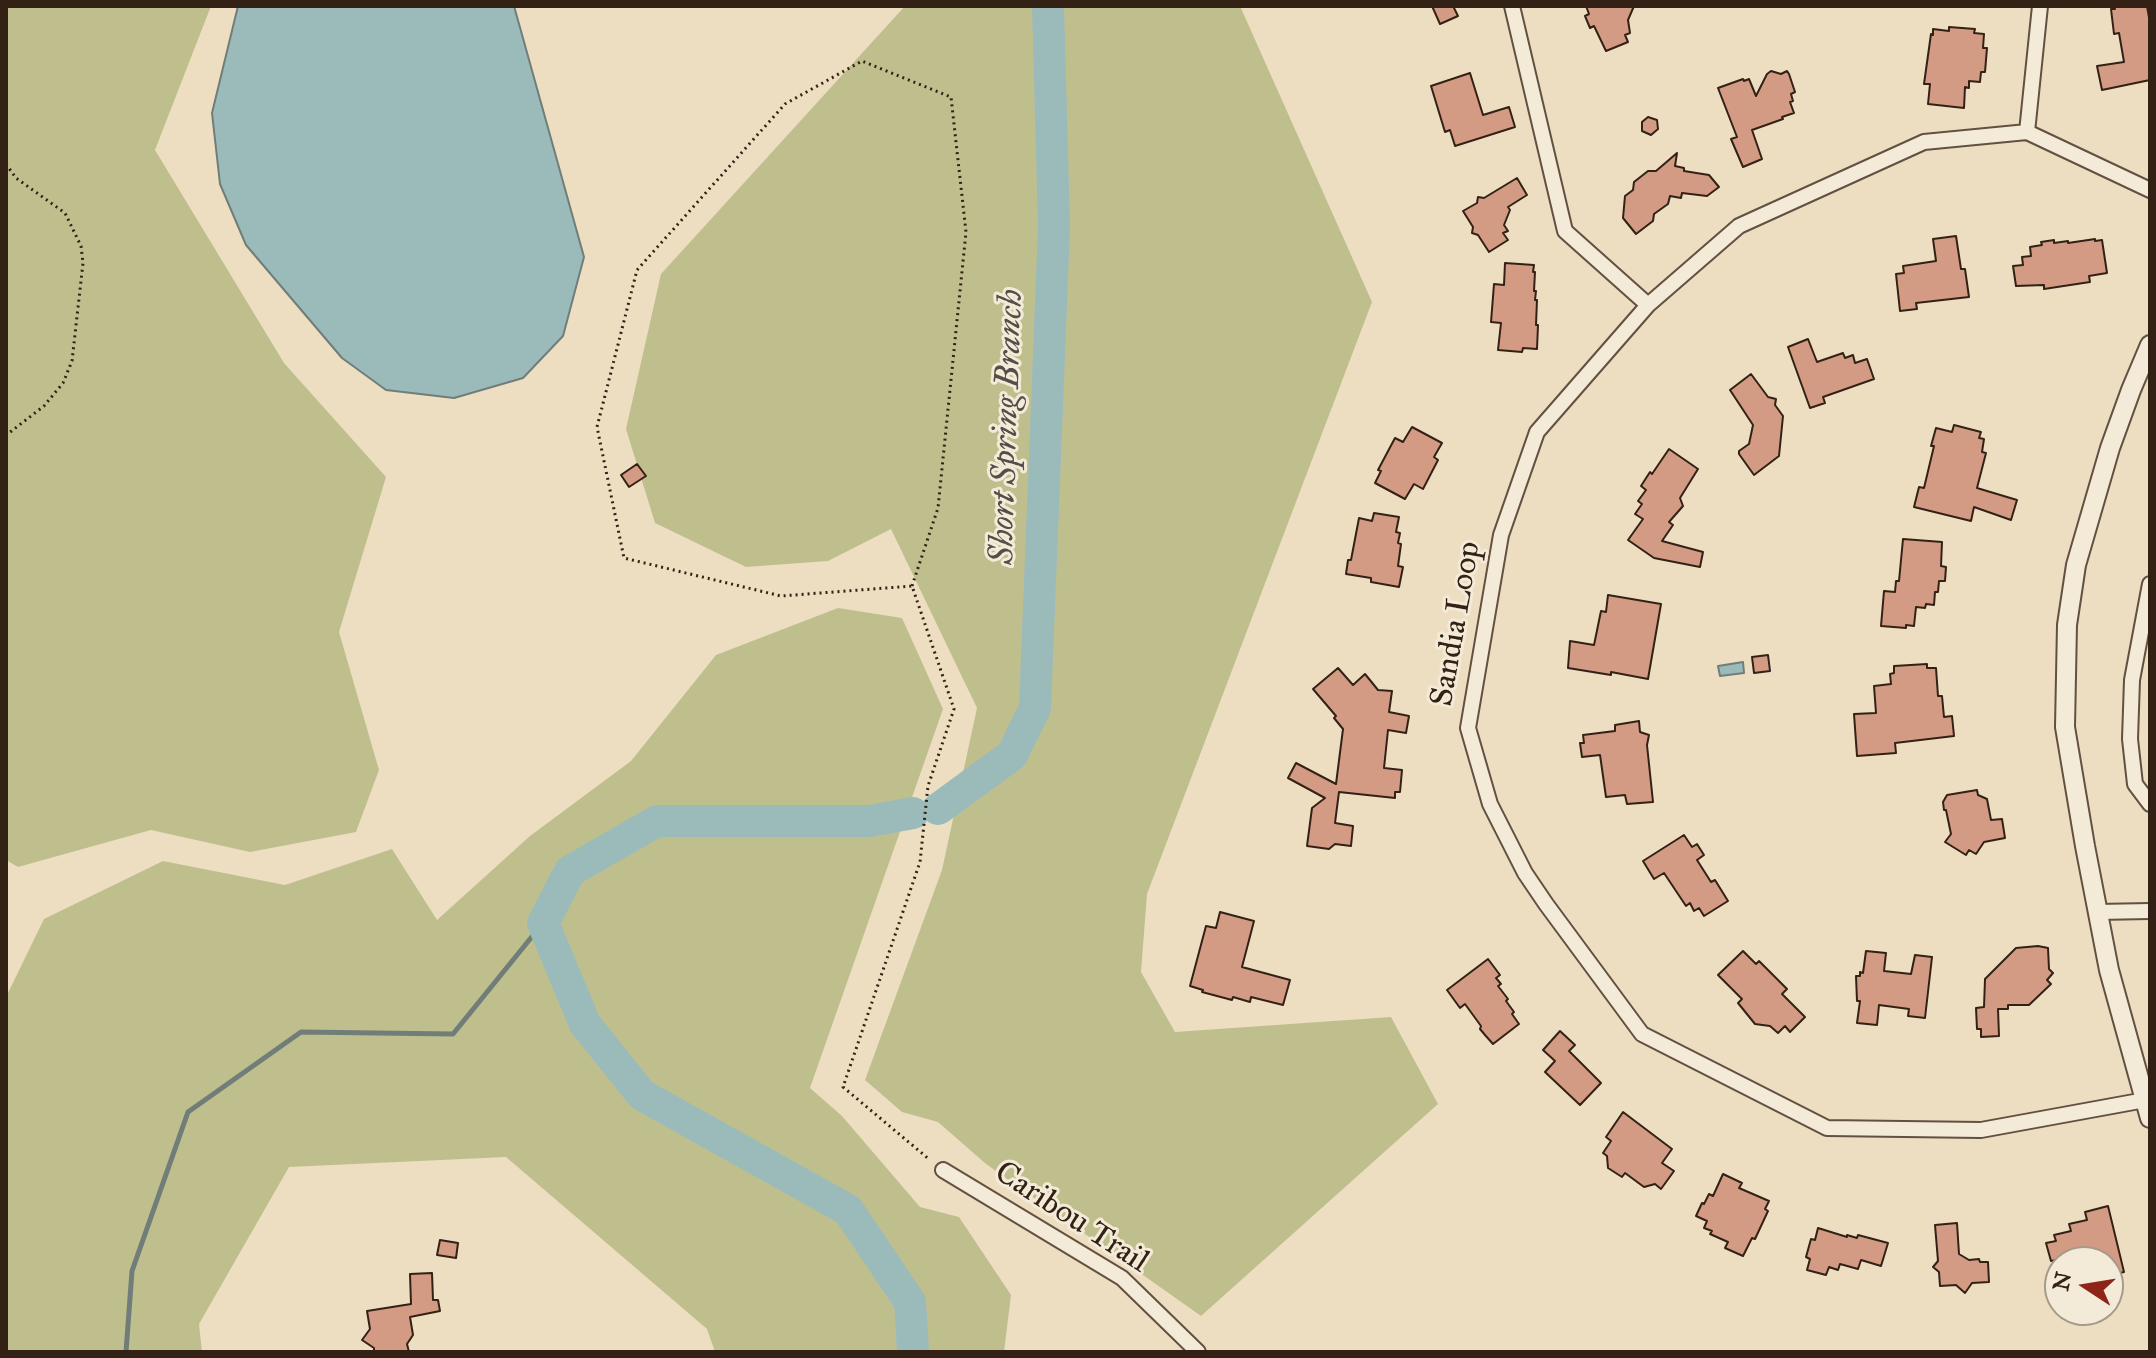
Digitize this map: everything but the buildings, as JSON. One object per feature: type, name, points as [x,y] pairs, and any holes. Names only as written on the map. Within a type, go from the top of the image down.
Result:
[{"type":"street","points":[[1512,6],[1565,231],[1648,305]]},
{"type":"street","points":[[2040,6],[2027,132],[2150,190]]},
{"type":"street","name":"Sandia Loop","points":[[2027,132],[1924,142],[1739,226],[1648,305],[1537,432],[1501,535],[1468,728],[1490,804],[1525,873],[1642,1034],[1827,1128],[1981,1130],[2147,1109]]},
{"type":"street","points":[[2147,1109],[2109,970],[2065,727],[2067,625],[2076,565],[2110,448],[2150,345]]},
{"type":"street","points":[[2150,584],[2132,680],[2130,739],[2135,784],[2150,804]]},
{"type":"street","points":[[2097,912],[2150,911]]},
{"type":"street","name":"Caribou Trail","points":[[943,1170],[1122,1278],[1198,1352]]},
{"type":"path","points":[[912,586],[781,596],[624,558],[597,427],[637,270],[785,104],[862,61],[951,97],[966,232],[938,508],[912,586],[954,709],[928,786],[920,862],[843,1087],[943,1170]]},
{"type":"path","points":[[6,164],[16,178],[65,213],[81,246],[83,263],[72,361],[63,383],[44,406],[6,433]]},
{"type":"green space","points":[[6,6],[211,6],[155,150],[284,363],[386,477],[339,632],[379,770],[356,832],[250,852],[151,830],[18,867],[6,860]]},
{"type":"green space","points":[[905,6],[1240,6],[1372,302],[1147,894],[1141,972],[1175,1032],[1391,1017],[1438,1104],[1201,1316],[986,1164],[938,1122],[902,1112],[865,1080],[942,870],[977,708],[891,529],[828,561],[746,567],[655,523],[626,429],[661,274]]},
{"type":"green space","points":[[838,608],[902,618],[943,709],[810,1088],[842,1116],[920,1207],[959,1217],[1011,1295],[1004,1352],[715,1352],[707,1329],[506,1157],[289,1167],[199,1324],[202,1352],[6,1352],[6,997],[44,919],[163,861],[285,885],[392,849],[437,920],[530,836],[631,761],[716,655]]},
{"type":"water","points":[[238,6],[514,6],[584,257],[563,336],[523,378],[454,398],[386,390],[342,358],[246,245],[220,184],[212,113]]},
{"type":"water","points":[[1743,662],[1744,673],[1720,676],[1718,666]]},
{"type":"waterway","name":"Short Spring Branch","points":[[938,809],[1012,755],[1035,708],[1054,227],[1048,6]]},
{"type":"waterway","name":"Short Spring Branch","points":[[913,813],[870,821],[657,821],[570,871],[543,923],[585,1024],[642,1095],[848,1210],[910,1302],[913,1352]]},
{"type":"waterway","points":[[126,1352],[132,1271],[188,1112],[301,1032],[453,1034],[543,923]]}]
